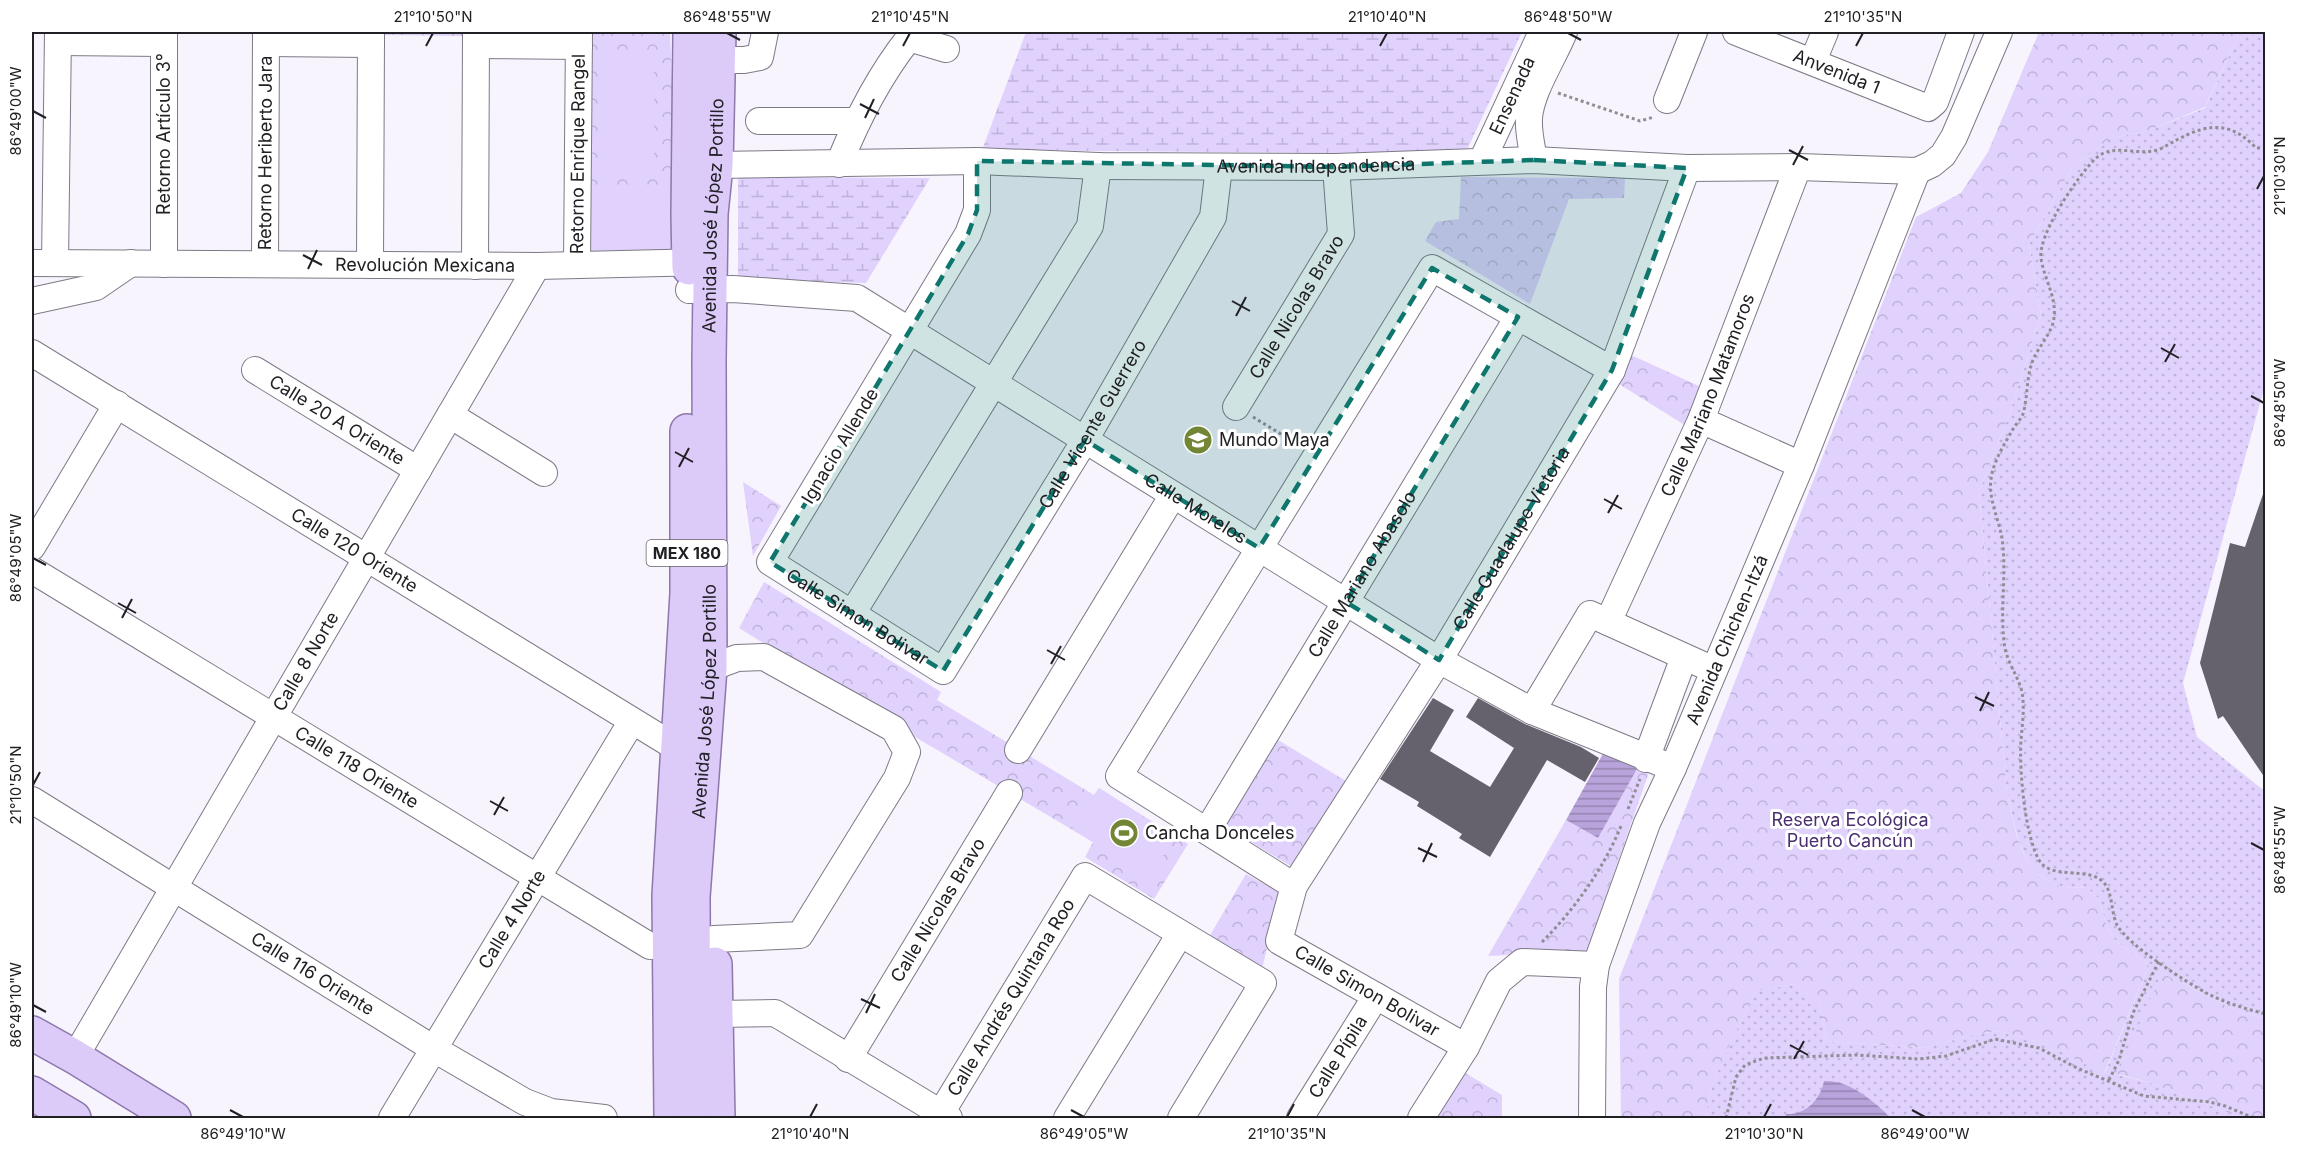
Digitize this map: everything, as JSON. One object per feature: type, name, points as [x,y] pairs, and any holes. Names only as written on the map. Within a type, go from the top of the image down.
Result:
[{"type":"main road","name":"Avenida José López Portillo","points":[[690,32],[688,214],[701,276],[709,360],[710,668],[691,745]]},
{"type":"main road","name":"Avenida José López Portillo","points":[[671,1119],[681,896],[691,745],[687,593],[687,358],[711,214],[716,165],[719,46]]},
{"type":"main road","points":[[691,745],[714,895],[718,1119]]},
{"type":"main road","points":[[654,1119],[650,946],[655,879],[691,745]]},
{"type":"main road","name":"Avenida José López Portillo","points":[[681,896],[694,1119]]},
{"type":"main road","points":[[32,1034],[75,1057],[174,1119]]},
{"type":"main road","points":[[32,1093],[74,1119]]},
{"type":"street","points":[[719,46],[760,57],[765,32]]},
{"type":"street","name":"Ensenada","points":[[1482,161],[1542,32]]},
{"type":"street","name":"Ensenada","points":[[1534,160],[1529,117],[1539,86],[1564,32]]},
{"type":"street","points":[[1668,100],[1694,32]]},
{"type":"street","name":"Anvenida 1","points":[[1736,32],[1928,108],[1935,102],[1961,32]]},
{"type":"street","points":[[1813,61],[1825,32]]},
{"type":"street","points":[[1917,171],[1932,164],[1943,155],[1954,137],[1999,32]]},
{"type":"street","name":"Retorno Artículo 3°","points":[[43,263],[58,37],[164,37],[164,264]]},
{"type":"street","name":"Retorno Heriberto Jara","points":[[265,264],[266,37],[371,38],[370,265]]},
{"type":"street","name":"Retorno Enrique Rangel","points":[[475,266],[476,38],[579,39],[577,264]]},
{"type":"street","points":[[839,164],[856,121],[893,58],[909,38],[946,49]]},
{"type":"street","points":[[759,122],[856,121]]},
{"type":"street","name":"Avenida Independencia","points":[[716,165],[977,160],[1098,166],[1336,167],[1534,160],[1687,168],[1798,166],[1917,171]]},
{"type":"street","name":"Ignacio Allende","points":[[770,562],[968,234],[976,210],[977,160]]},
{"type":"street","points":[[852,614],[1090,226],[1098,166]]},
{"type":"street","name":"Calle Mariano Matamoros","points":[[1608,622],[1701,420],[1798,166]]},
{"type":"street","name":"Calle Vicente Guerrero","points":[[943,671],[1085,440],[1213,217],[1219,167]]},
{"type":"street","name":"Calle Nicolas Bravo","points":[[1236,407],[1341,234],[1336,167]]},
{"type":"street","name":"Calle Guadalupe Victoria","points":[[1294,886],[1439,660],[1612,370],[1687,168]]},
{"type":"street","name":"Avenida Chichen-Itzá","points":[[1592,1119],[1593,987],[1596,965],[1647,823],[1673,768],[1801,465],[1917,171]]},
{"type":"street","name":"Revolución Mexicana","points":[[43,263],[475,266],[577,264],[701,276]]},
{"type":"street","points":[[32,301],[96,288],[131,263]]},
{"type":"street","name":"Calle 8 Norte","points":[[75,1057],[537,266]]},
{"type":"street","points":[[1294,886],[1119,776],[1431,268],[1612,370]]},
{"type":"street","name":"Calle Morelos","points":[[701,276],[856,298],[1439,660],[1532,711],[1673,768]]},
{"type":"street","name":"Calle Mariano Abasolo","points":[[1207,831],[1518,317]]},
{"type":"street","name":"Calle 120 Oriente","points":[[32,353],[632,721],[691,745]]},
{"type":"street","name":"Calle 20 A Oriente","points":[[255,370],[418,470]]},
{"type":"street","points":[[32,547],[117,404]]},
{"type":"street","points":[[450,415],[544,473]]},
{"type":"street","points":[[1701,420],[1801,465]]},
{"type":"street","points":[[1018,750],[1173,495]]},
{"type":"street","name":"Calle Simon Bolivar","points":[[770,562],[943,671]]},
{"type":"street","name":"Calle 118 Oriente","points":[[32,570],[650,946]]},
{"type":"street","points":[[1532,711],[1590,614],[1714,670]]},
{"type":"street","points":[[710,668],[736,657],[764,657],[894,729],[907,752],[897,778],[800,935],[714,939]]},
{"type":"street","points":[[1646,759],[1684,657]]},
{"type":"street","name":"Calle 4 Norte","points":[[392,1119],[632,721]]},
{"type":"street","name":"Calle Nicolas Bravo","points":[[848,1059],[1009,793]]},
{"type":"street","name":"Calle 116 Oriente","points":[[32,800],[434,1049],[534,1105],[551,1112],[604,1119]]},
{"type":"street","name":"Calle Andrés Quintana Roo","points":[[942,1117],[1085,876],[1180,934]]},
{"type":"street","name":"Calle Simon Bolivar","points":[[1294,886],[1279,941],[1466,1047]]},
{"type":"street","points":[[1067,1119],[1180,934],[1263,983],[1181,1119]]},
{"type":"street","points":[[1421,1119],[1466,1047],[1499,981],[1522,962],[1596,965]]},
{"type":"street","name":"Calle Pípila","points":[[1300,1119],[1376,996]]},
{"type":"street","points":[[717,1014],[775,1013],[942,1117]]},
{"type":"path","points":[[1539,86],[1640,121],[1660,115],[1668,100]]},
{"type":"path","points":[[2265,148],[2256,148],[2247,138],[2230,129],[2214,126],[2198,130],[2158,150],[2145,152],[2111,149],[2098,156],[2081,175],[2059,209],[2044,240],[2041,256],[2055,301],[2053,323],[2032,363],[2022,416],[2000,454],[1990,483],[2002,539],[2004,574],[2001,609],[2004,646],[2022,691],[2024,719],[2021,742],[2024,795],[2031,836],[2039,860],[2046,868],[2091,875],[2105,884],[2116,923],[2130,942],[2209,994],[2265,1014]]},
{"type":"path","points":[[1236,407],[1316,455]]},
{"type":"path","points":[[1626,812],[1646,759]]},
{"type":"path","points":[[1522,962],[1554,930],[1598,872],[1622,823]]},
{"type":"path","points":[[2109,1080],[2119,1060],[2133,1013],[2158,961]]},
{"type":"path","points":[[1726,1119],[1736,1077],[1745,1065],[1764,1058],[1857,1055],[1919,1059],[1946,1056],[1995,1039],[2039,1048],[2077,1068],[2144,1096],[2210,1102],[2254,1119]]},
{"type":"highlighted area","points":[[1534,160],[1687,168],[1612,370],[1439,660],[1346,602],[1518,317],[1432,268],[1259,548],[1085,440],[943,671],[770,562],[968,234],[977,210],[977,161],[1336,167]]},
{"type":"green space","points":[[32,32],[670,32],[676,186],[584,251],[586,38],[253,33],[32,34]]},
{"type":"green space","points":[[1026,32],[1522,32],[1465,154],[982,150]]},
{"type":"green space","name":"Reserva Ecológica Puerto Cancún","points":[[2039,32],[2240,32],[2205,107],[2145,132],[2111,138],[2073,166],[2029,244],[2041,315],[2009,415],[1979,492],[2007,793],[2022,850],[2037,873],[2049,881],[2064,887],[2087,888],[2099,899],[2106,924],[2115,940],[2149,965],[2104,1074],[2048,1045],[1999,1031],[1976,1034],[1924,1048],[1827,1041],[1819,1003],[1794,984],[1756,991],[1718,1071],[1706,1118],[1621,1118],[1619,979],[1916,217],[1961,193],[1988,152]]},
{"type":"green space","points":[[2240,32],[2265,32],[2265,385],[2183,683],[2197,737],[2262,789],[2265,789],[2265,1018],[2237,1011],[2162,973],[2118,1075],[2148,1082],[2243,1118],[1706,1118],[1718,1071],[1756,991],[1794,984],[1819,1003],[1827,1041],[1924,1048],[1976,1034],[1999,1031],[2048,1045],[2105,1073],[2149,965],[2115,940],[2106,924],[2099,899],[2087,888],[2064,887],[2049,881],[2038,873],[2022,850],[2007,793],[1979,492],[2009,415],[2041,315],[2029,244],[2073,166],[2111,138],[2145,132],[2205,108]]},
{"type":"green space","points":[[654,53],[654,174],[599,174],[600,54]]},
{"type":"green space","points":[[738,177],[930,178],[866,283],[738,279]]},
{"type":"green space","points":[[1461,177],[1625,178],[1624,198],[1569,199],[1530,304],[1425,241],[1436,222],[1459,219]]},
{"type":"green space","points":[[585,185],[676,186],[676,250],[584,251]]},
{"type":"green space","points":[[1631,355],[1710,391],[1691,429],[1619,384]]},
{"type":"green space","points":[[743,482],[781,506],[753,556]]},
{"type":"green space","points":[[764,582],[941,692],[937,700],[1094,795],[1099,788],[1188,844],[1154,899],[1085,857],[1093,842],[900,728],[739,628]]},
{"type":"green space","points":[[1273,737],[1346,781],[1294,868],[1221,824]]},
{"type":"green space","points":[[1637,769],[1649,772],[1587,951],[1488,956],[1566,820],[1598,838]]},
{"type":"green space","name":"Cancha Donceles","points":[[1099,788],[1175,837],[1149,878],[1072,829]]},
{"type":"green space","points":[[1246,874],[1280,893],[1262,969],[1209,937]]},
{"type":"green space","points":[[2162,973],[2237,1011],[2265,1018],[2265,1118],[2243,1118],[2148,1082],[2117,1074]]},
{"type":"green space","points":[[1457,1068],[1502,1095],[1502,1118],[1428,1118]]},
{"type":"shaded area","points":[[1605,750],[1637,769],[1598,838],[1566,820]]},
{"type":"shaded area","points":[[1824,1081],[1833,1081],[1852,1088],[1891,1118],[1785,1118],[1786,1114],[1800,1112],[1811,1105]]},
{"type":"building","points":[[2263,494],[2265,495],[2265,778],[2223,716],[2218,719],[2200,663],[2230,543],[2245,547]]},
{"type":"building","points":[[1433,698],[1454,710],[1430,751],[1490,787],[1514,748],[1466,717],[1478,698],[1525,724],[1581,747],[1599,758],[1585,782],[1547,760],[1490,857],[1459,838],[1462,834],[1417,806],[1419,802],[1380,779]]},
{"type":"place","name":"Mundo Maya","points":[[1198,440]]},
{"type":"place","name":"Cancha Donceles","points":[[1124,833]]}]
